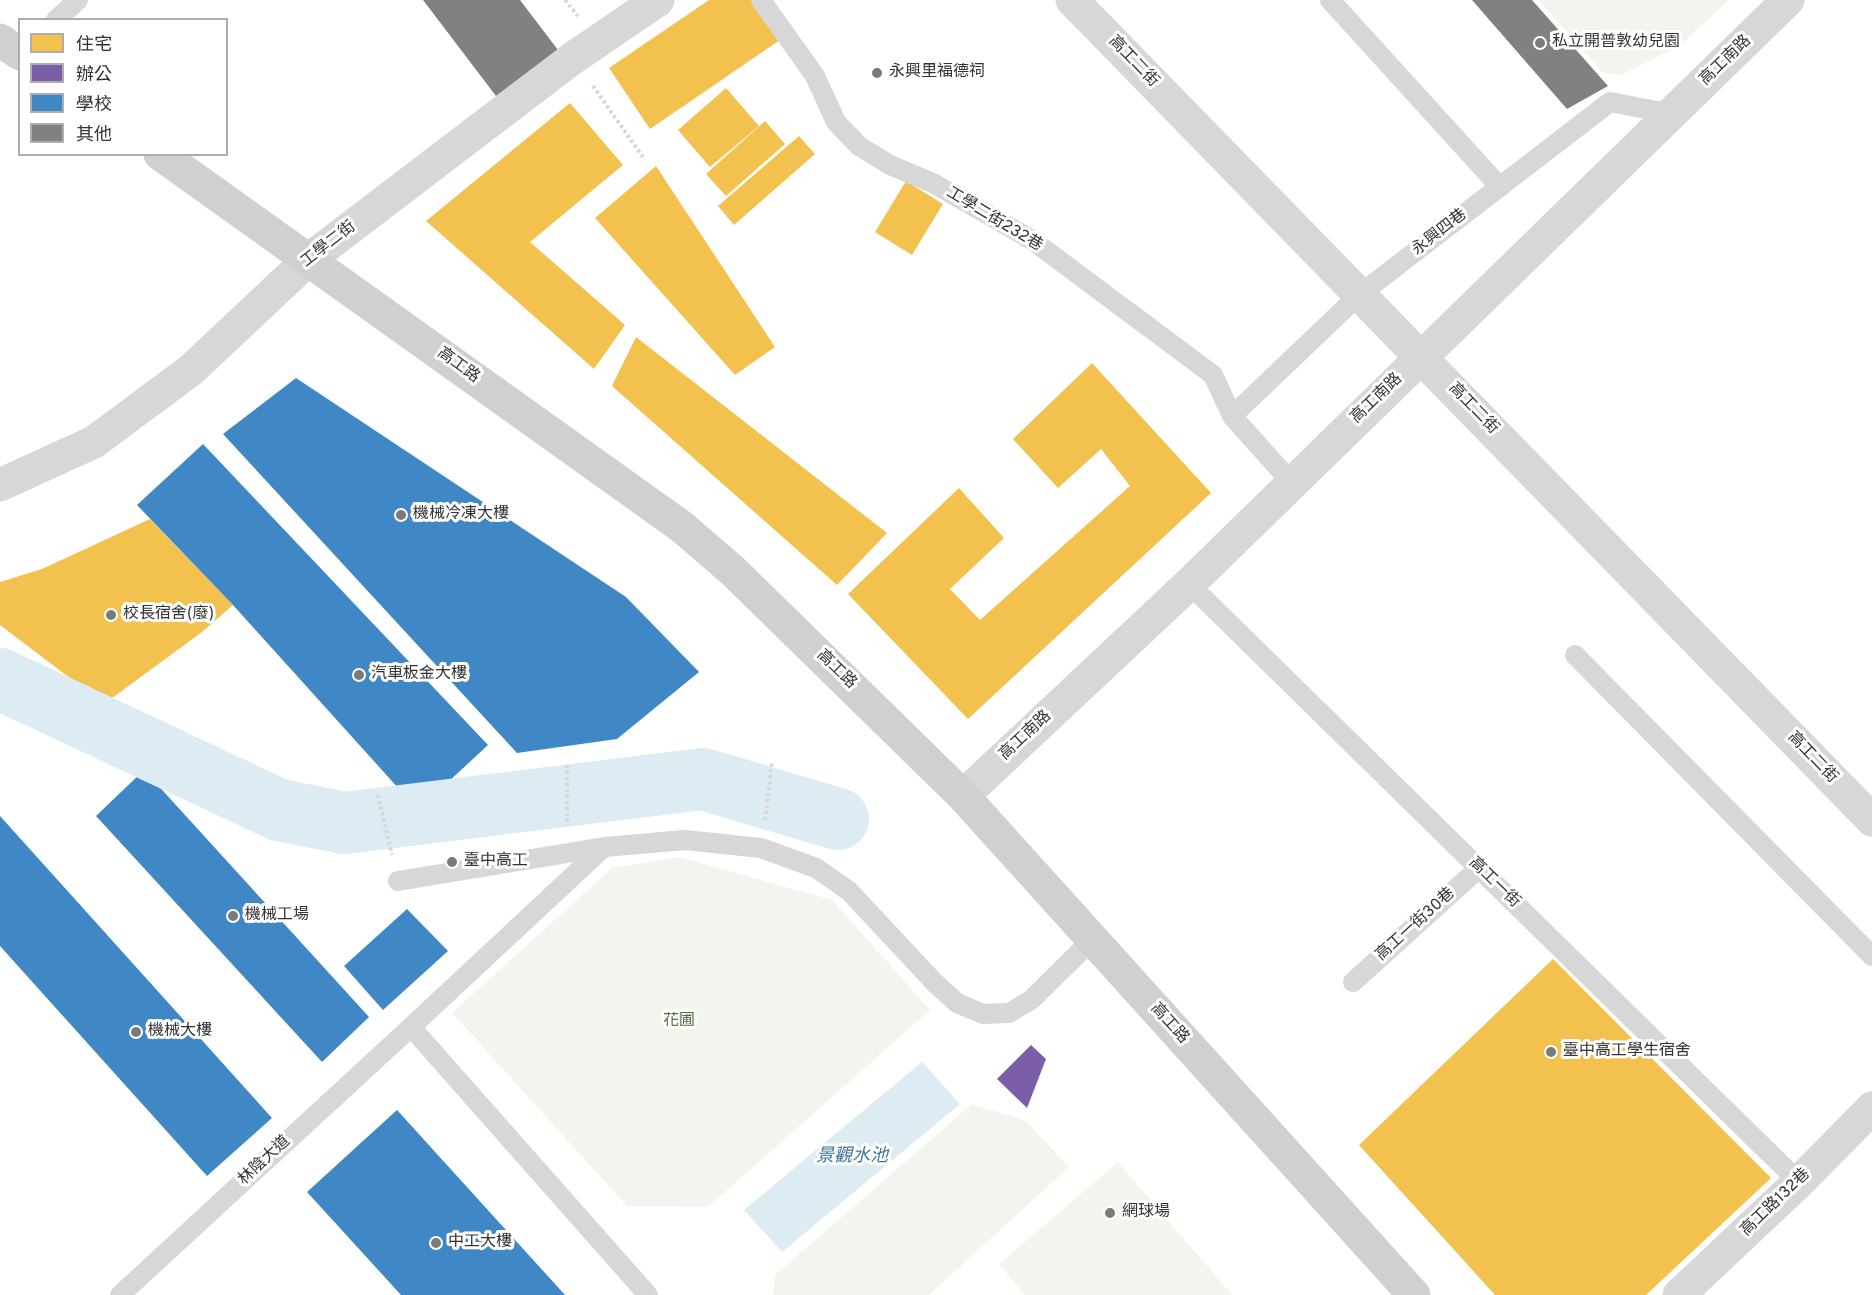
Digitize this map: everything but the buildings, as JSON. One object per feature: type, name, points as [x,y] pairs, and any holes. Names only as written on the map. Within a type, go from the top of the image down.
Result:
[{"type":"street","name":"工學二街","points":[[0,485],[94,442],[191,370],[308,260],[573,58],[658,0]]},
{"type":"street","name":"高工二街","points":[[1072,0],[1872,820]]},
{"type":"street","name":"高工南路","points":[[963,796],[1189,584],[1788,0]]},
{"type":"street","name":"高工路","points":[[163,156],[682,526],[759,595],[963,796],[1414,1295]]},
{"type":"street","name":"高工路132巷","points":[[1679,1295],[1799,1182],[1872,1108]]},
{"type":"lane","points":[[58,18],[78,0]]},
{"type":"lane","name":"工學二街232巷","points":[[761,0],[815,76],[836,122],[859,146],[890,165],[933,183],[1032,240],[1213,375],[1232,416],[1292,483]]},
{"type":"lane","points":[[1330,0],[1500,187]]},
{"type":"lane","name":"永興四巷","points":[[1232,416],[1359,295],[1610,102],[1672,114]]},
{"type":"lane","name":"高工一街","points":[[1189,584],[1799,1182]]},
{"type":"lane","points":[[1575,655],[1872,956]]},
{"type":"lane","points":[[398,881],[604,847],[685,840],[761,848],[816,868],[849,891],[935,983],[957,1003],[983,1014],[1009,1013],[1031,1000],[1093,939]]},
{"type":"lane","name":"林陰大道","points":[[120,1295],[604,847]]},
{"type":"lane","name":"高工一街30巷","points":[[1353,982],[1479,868]]},
{"type":"lane","points":[[411,1027],[648,1295]]},
{"type":"path","points":[[573,58],[645,160]]},
{"type":"path","points":[[761,848],[772,762]]},
{"type":"path","points":[[567,765],[568,854]]},
{"type":"path","points":[[378,795],[398,881]]},
{"type":"green space","points":[[1539,0],[1729,0],[1679,46],[1619,76],[1602,72]]},
{"type":"green space","name":"花圃","points":[[679,857],[832,900],[930,1010],[708,1207],[627,1206],[452,1013],[612,868]]},
{"type":"green space","points":[[972,1104],[1026,1121],[1069,1167],[929,1295],[773,1295],[775,1275]]},
{"type":"green space","name":"網球場","points":[[1118,1162],[1232,1295],[1025,1295],[999,1264]]},
{"type":"water","name":"景觀水池","points":[[922,1062],[960,1104],[782,1252],[744,1210]]},
{"type":"waterway","points":[[0,679],[279,810],[344,823],[703,779],[838,819]]},
{"type":"place","name":"私立開普敦幼兒園","points":[[1540,43]]},
{"type":"place","name":"永興里福德祠","points":[[877,73]]},
{"type":"place","name":"機械冷凍大樓","points":[[401,515]]},
{"type":"place","name":"校長宿舍(廢)","points":[[111,615]]},
{"type":"place","name":"汽車板金大樓","points":[[359,675]]},
{"type":"place","name":"臺中高工","points":[[452,862]]},
{"type":"place","name":"機械工場","points":[[233,916]]},
{"type":"place","name":"機械大樓","points":[[136,1032]]},
{"type":"place","name":"臺中高工學生宿舍","points":[[1551,1052]]},
{"type":"place","name":"網球場","points":[[1110,1213]]},
{"type":"place","name":"中工大樓","points":[[436,1243]]}]
